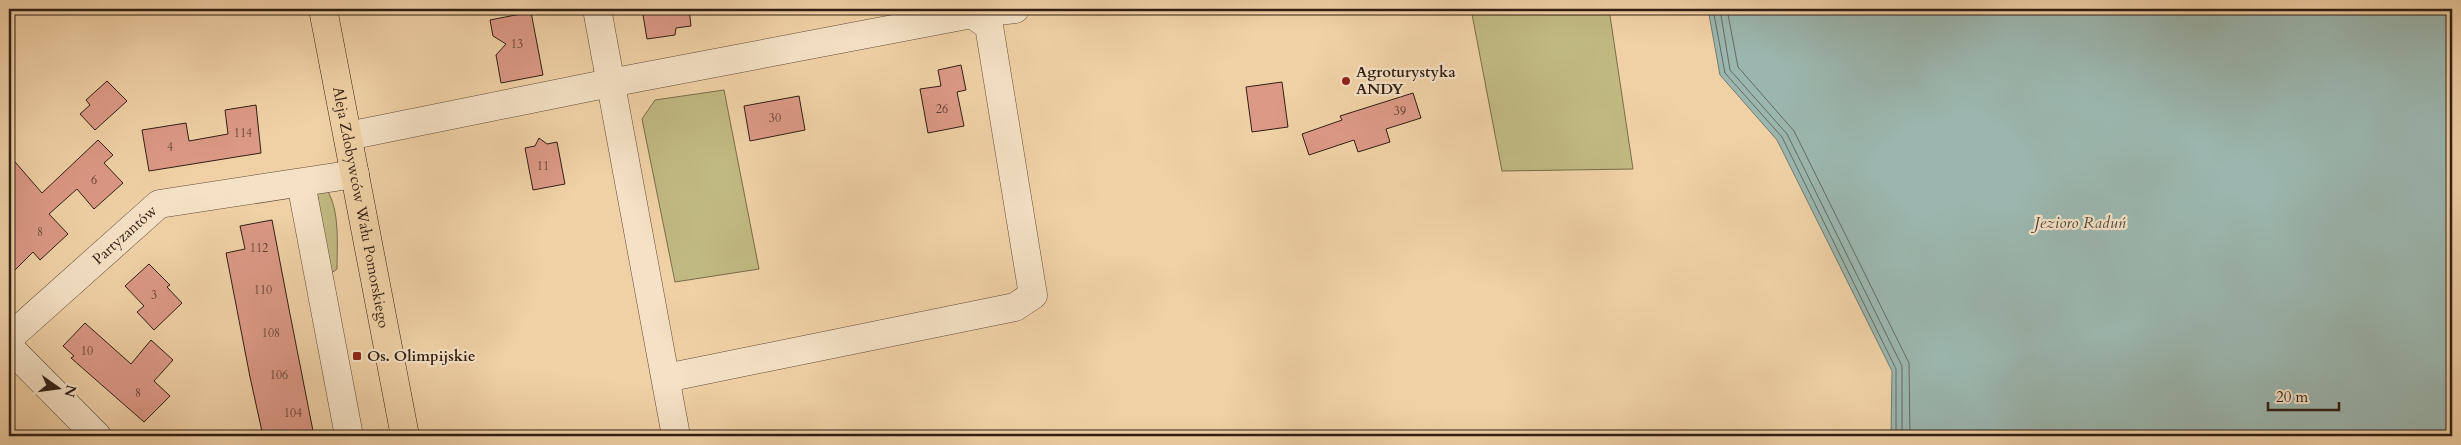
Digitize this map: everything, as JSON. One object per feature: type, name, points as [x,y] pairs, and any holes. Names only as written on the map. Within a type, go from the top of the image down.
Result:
[{"type":"main road","name":"Aleja Zdobywców Wału Pomorskiego","points":[[323,9],[405,436]]},
{"type":"street","points":[[597,9],[676,436]]},
{"type":"street","points":[[348,136],[973,11],[1015,9]]},
{"type":"street","points":[[666,378],[1016,307],[1032,295],[990,26],[973,11]]},
{"type":"street","name":"Partyzantów","points":[[9,338],[159,204],[355,174]]},
{"type":"street","points":[[301,183],[349,436]]},
{"type":"street","points":[[9,347],[97,436]]},
{"type":"shaded area","points":[[1471,9],[1609,9],[1633,169],[1502,171]]},
{"type":"shaded area","points":[[724,90],[759,269],[675,282],[642,119],[655,100]]},
{"type":"shaded area","points":[[327,190],[334,208],[337,239],[337,269],[330,274],[316,196],[319,192]]},
{"type":"water","name":"Jezioro Raduń","points":[[1708,9],[2452,9],[2452,436],[1891,436],[1892,371],[1777,140],[1720,75]]},
{"type":"building","points":[[642,9],[689,9],[691,26],[676,28],[675,35],[647,39]]},
{"type":"building","points":[[531,12],[543,75],[501,83],[496,55],[506,44],[493,36],[490,20]]},
{"type":"building","points":[[961,65],[966,90],[957,92],[964,126],[928,133],[920,89],[941,86],[938,70]]},
{"type":"building","points":[[107,81],[127,101],[95,130],[80,114],[90,105],[86,100]]},
{"type":"building","points":[[1282,82],[1288,127],[1252,132],[1246,87]]},
{"type":"building","points":[[1413,93],[1421,118],[1386,129],[1390,142],[1358,152],[1354,140],[1309,155],[1302,134],[1342,120],[1340,116]]},
{"type":"building","points":[[799,96],[805,130],[750,141],[744,106]]},
{"type":"building","points":[[256,105],[261,153],[149,171],[142,130],[186,123],[189,141],[228,134],[225,110]]},
{"type":"building","points":[[539,138],[547,144],[557,142],[565,184],[533,190],[525,148],[535,146]]},
{"type":"building","points":[[98,140],[113,155],[104,163],[123,183],[94,209],[77,189],[49,214],[68,234],[40,260],[33,252],[9,276],[9,155],[42,193]]},
{"type":"building","points":[[272,220],[314,436],[263,436],[250,377],[226,253],[245,249],[240,226]]},
{"type":"building","points":[[149,264],[170,285],[167,287],[182,303],[154,330],[137,312],[144,306],[125,286]]},
{"type":"building","points":[[85,323],[131,364],[151,340],[173,360],[154,381],[170,396],[144,422],[71,358],[74,356],[63,346]]},
{"type":"place","name":"Agroturystyka ANDY","points":[[1346,81]]},
{"type":"place","name":"Os. Olimpijskie","points":[[357,356]]}]
